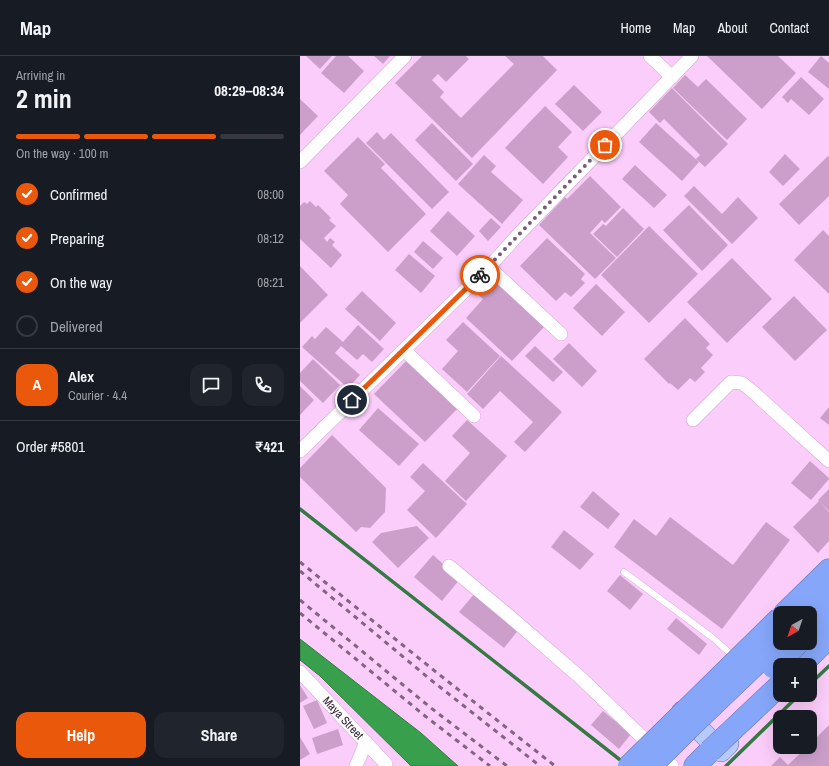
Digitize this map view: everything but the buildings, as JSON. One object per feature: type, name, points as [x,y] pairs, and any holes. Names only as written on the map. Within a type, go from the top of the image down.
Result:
[{"type":"highway","points":[[792,606],[829,570]]},
{"type":"highway","points":[[816,606],[829,594]]},
{"type":"highway","points":[[817,625],[829,614]]},
{"type":"highway","points":[[629,766],[773,625]]},
{"type":"highway","points":[[808,658],[829,638]]},
{"type":"highway","points":[[651,766],[773,648]]},
{"type":"highway","points":[[671,766],[698,738],[791,650]]},
{"type":"highway","points":[[703,759],[773,692]]},
{"type":"main road","points":[[787,606],[829,564]]},
{"type":"main road","points":[[773,620],[681,711],[722,751],[773,700]]},
{"type":"main road","points":[[815,658],[829,644]]},
{"type":"street","points":[[300,162],[405,56]]},
{"type":"street","points":[[650,56],[672,77]]},
{"type":"street","points":[[300,451],[489,266],[692,56]]},
{"type":"street","points":[[489,266],[561,334]]},
{"type":"street","points":[[404,350],[474,416]]},
{"type":"street","points":[[693,420],[732,382],[742,383],[829,461]]},
{"type":"street","points":[[449,566],[582,680],[671,766]]},
{"type":"street","name":"Maya Street","points":[[300,672],[386,764]]},
{"type":"street","points":[[356,766],[366,742]]},
{"type":"lane","points":[[624,572],[713,638],[735,658]]},
{"type":"shaded area","points":[[300,639],[421,733],[458,766],[411,766],[320,676],[300,660]]},
{"type":"waterway","points":[[300,509],[624,763]]},
{"type":"waterway","points":[[817,677],[829,666]]},
{"type":"waterway","points":[[726,766],[792,702]]},
{"type":"railway","points":[[300,562],[555,766]]},
{"type":"railway","points":[[300,571],[431,680],[540,766]]},
{"type":"railway","points":[[300,600],[431,708],[507,766]]},
{"type":"railway","points":[[300,613],[425,716],[490,766]]},
{"type":"way so far","points":[[480,275],[605,145]]},
{"type":"route","points":[[352,400],[480,275]]}]
